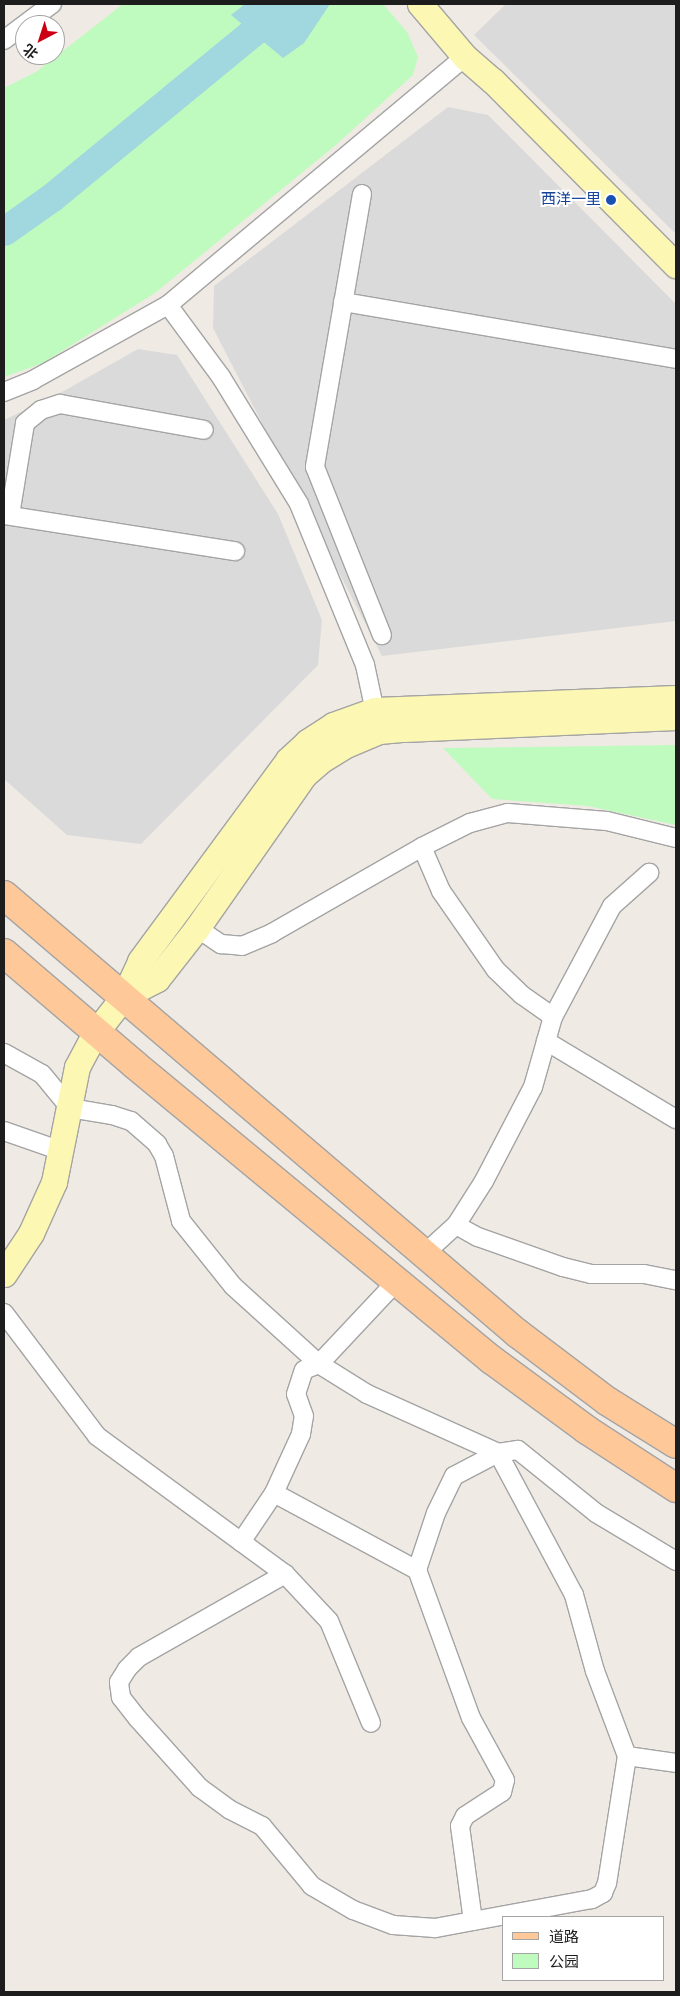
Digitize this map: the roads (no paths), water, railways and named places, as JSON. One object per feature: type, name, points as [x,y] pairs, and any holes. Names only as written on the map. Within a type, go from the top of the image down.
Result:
[{"type":"main road","points":[[420,4],[465,57],[493,81],[676,265]]},
{"type":"main road","points":[[4,1274],[31,1233],[54,1182],[77,1067],[96,1032],[124,996],[140,961],[288,760],[307,742],[332,725],[676,698]]},
{"type":"main road","points":[[124,996],[157,978],[197,928],[304,775],[320,761],[346,745],[377,720],[676,718]]},
{"type":"main road","points":[[4,895],[124,996],[423,1255],[517,1333],[599,1395],[676,1444]]},
{"type":"main road","points":[[4,952],[96,1032],[492,1360],[563,1412],[676,1488]]},
{"type":"street","points":[[4,40],[52,4]]},
{"type":"street","points":[[4,392],[33,380],[168,304],[465,57]]},
{"type":"street","points":[[362,194],[315,467],[382,635]]},
{"type":"street","points":[[343,302],[676,359]]},
{"type":"street","points":[[168,304],[221,377],[299,504],[364,665],[377,720]]},
{"type":"street","points":[[204,430],[60,404],[41,410],[25,423],[7,515],[235,551]]},
{"type":"street","points":[[197,928],[221,944],[242,946],[272,933],[422,847],[470,823],[508,813],[607,821],[676,838]]},
{"type":"street","points":[[422,847],[441,891],[496,970],[522,995],[553,1017]]},
{"type":"street","points":[[423,1255],[456,1225],[484,1180],[533,1087],[553,1017],[612,906],[649,873]]},
{"type":"street","points":[[546,1041],[676,1119]]},
{"type":"street","points":[[4,1054],[42,1074],[70,1108],[131,1120],[157,1144],[164,1156],[181,1221],[229,1282],[319,1364],[368,1394],[498,1453],[574,1595],[596,1671],[627,1756],[607,1884],[603,1893],[592,1899],[436,1928],[393,1925],[353,1910],[312,1886],[262,1826],[229,1808],[200,1788],[121,1697],[120,1682],[127,1669],[139,1657],[285,1574]]},
{"type":"street","points":[[4,1131],[61,1151]]},
{"type":"street","points":[[456,1225],[478,1237],[582,1272],[592,1274],[644,1274],[676,1280]]},
{"type":"street","points":[[241,1542],[274,1493],[301,1434],[304,1416],[296,1394],[304,1370],[319,1364],[397,1282]]},
{"type":"street","points":[[4,1313],[97,1436],[285,1574],[329,1621],[371,1723]]},
{"type":"street","points":[[473,1921],[460,1826],[466,1816],[502,1792],[505,1780],[471,1718],[416,1570],[436,1513],[454,1476],[498,1453],[518,1450],[596,1512],[676,1561]]},
{"type":"street","points":[[274,1493],[416,1570]]},
{"type":"street","points":[[627,1756],[676,1763]]},
{"type":"water","points":[[245,4],[330,4],[304,43],[283,58],[231,15]]},
{"type":"waterway","points":[[4,231],[52,197],[287,4]]},
{"type":"place","name":"西洋一里","points":[[611,200]]}]
